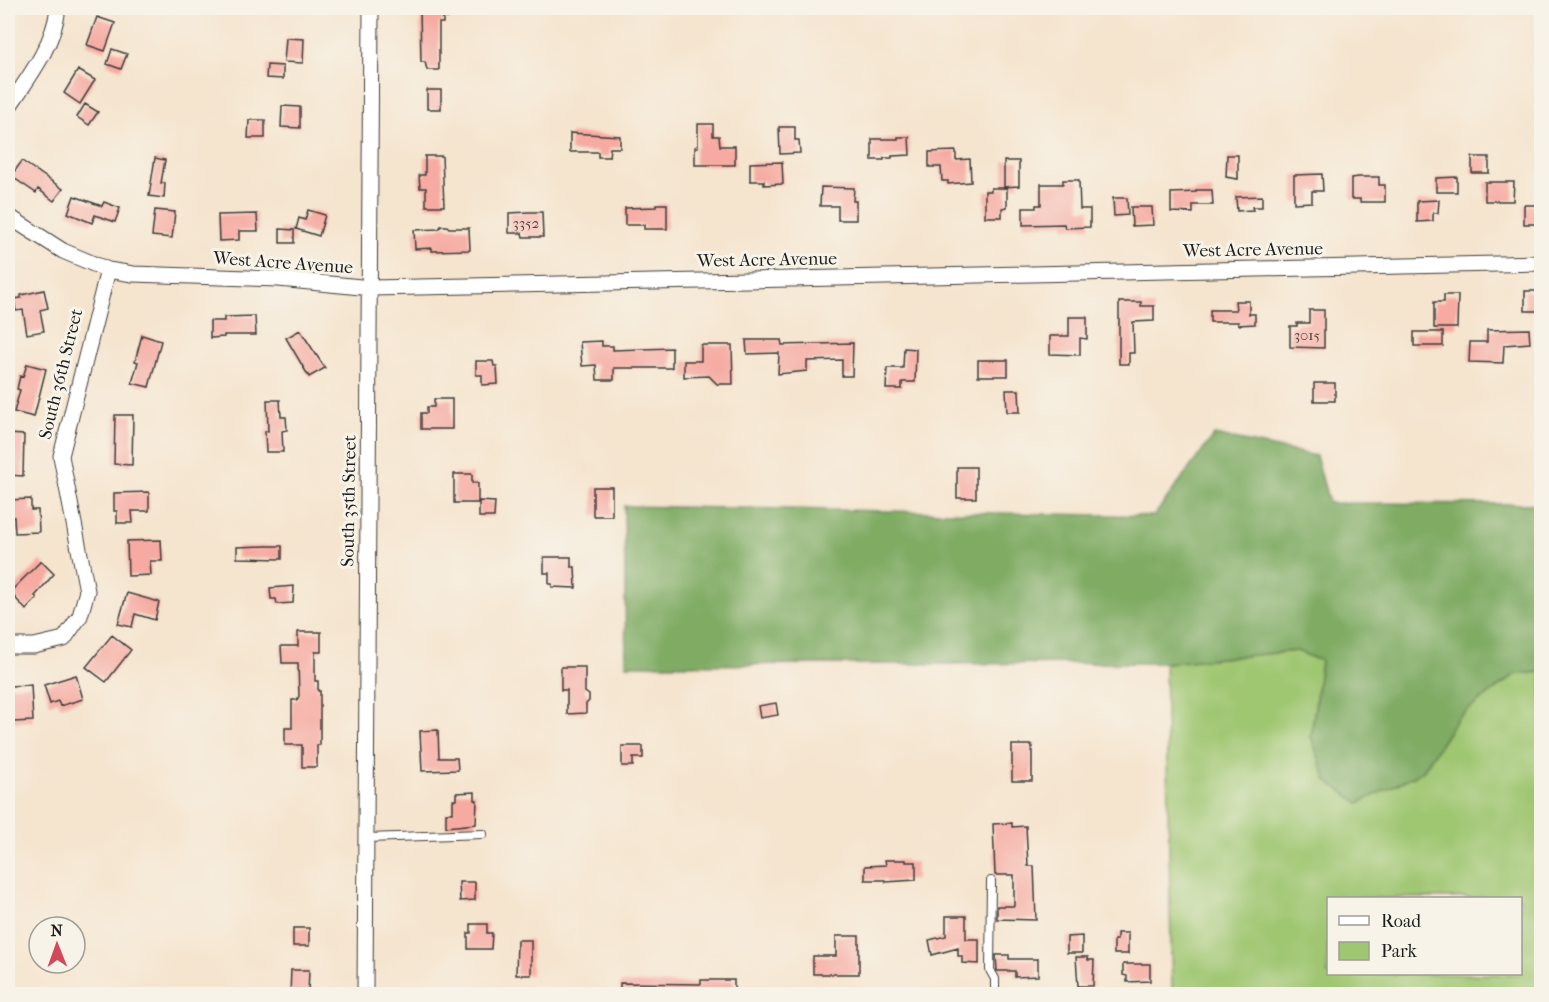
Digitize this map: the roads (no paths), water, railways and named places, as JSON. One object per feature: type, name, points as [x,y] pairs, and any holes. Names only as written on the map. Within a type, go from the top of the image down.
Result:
[{"type":"street","points":[[8,108],[36,67],[56,24],[58,8]]},
{"type":"street","name":"South 35th Street","points":[[365,994],[371,8]]},
{"type":"street","name":"West Acre Avenue","points":[[8,216],[63,251],[108,270],[150,276],[279,279],[371,288],[1542,263]]},
{"type":"street","name":"South 36th Street","points":[[8,646],[34,646],[64,639],[80,616],[87,591],[61,456],[108,270]]},
{"type":"lane","points":[[367,838],[483,834]]},
{"type":"lane","points":[[991,881],[990,970],[994,979],[995,994]]}]
